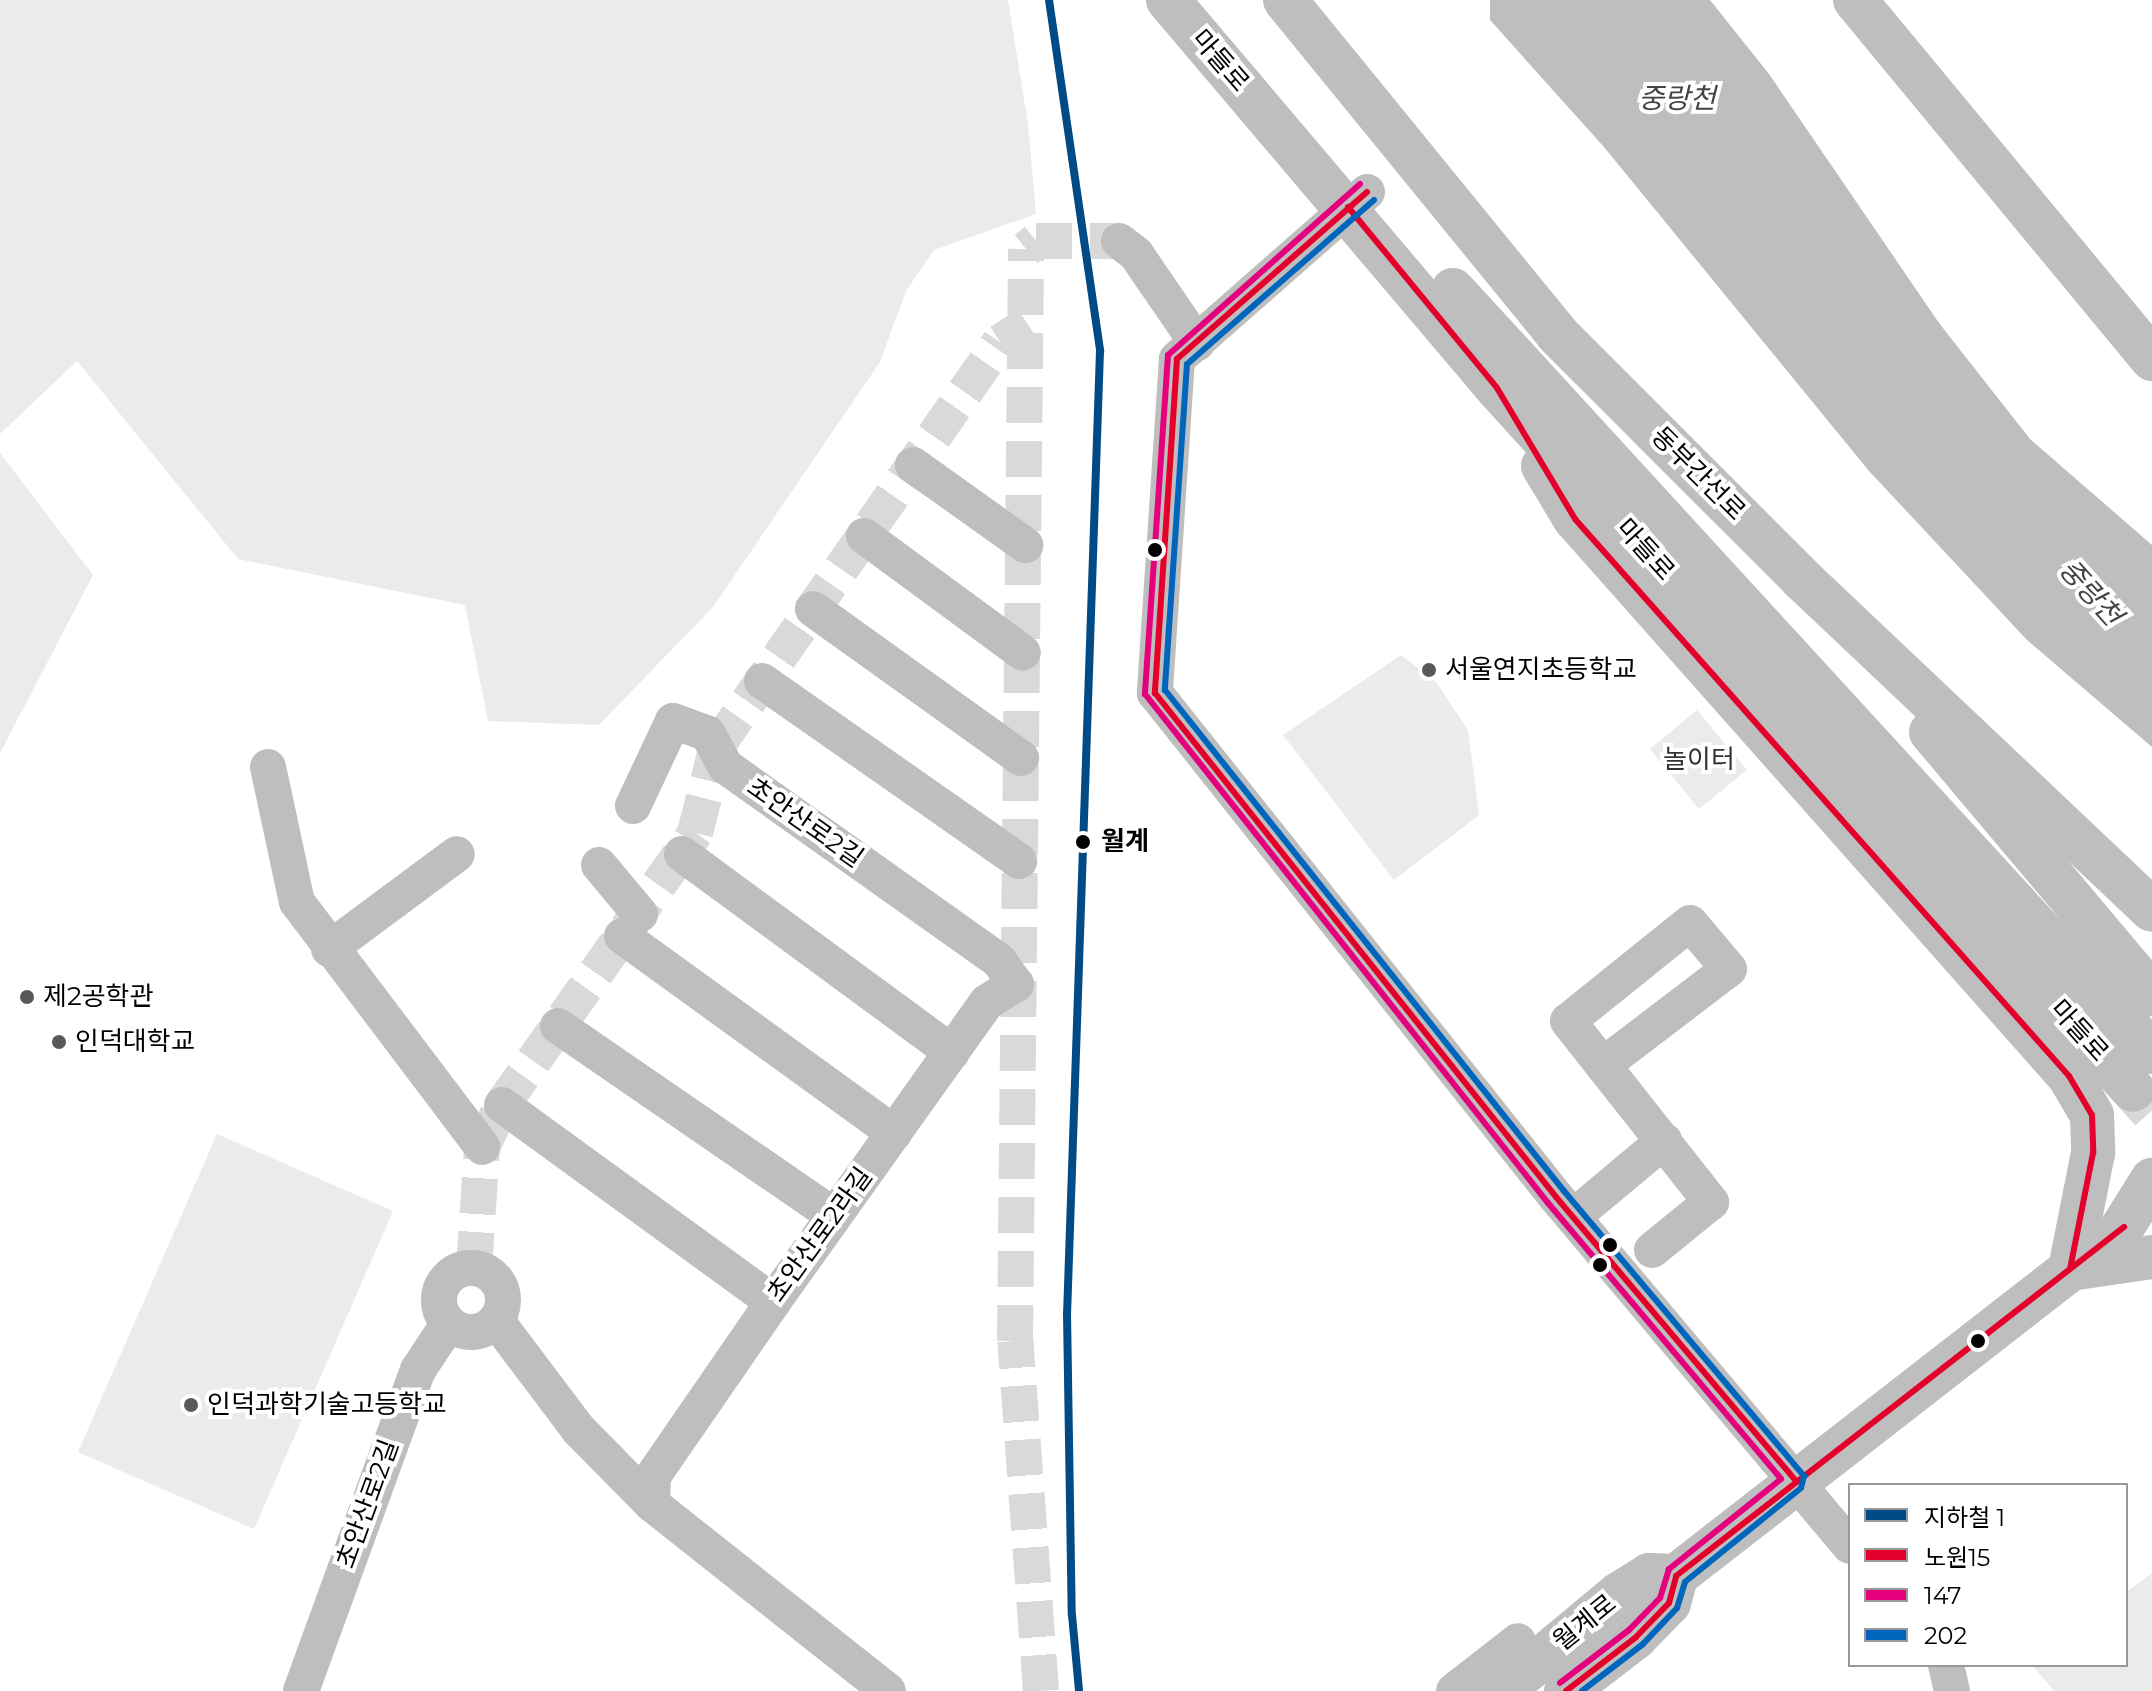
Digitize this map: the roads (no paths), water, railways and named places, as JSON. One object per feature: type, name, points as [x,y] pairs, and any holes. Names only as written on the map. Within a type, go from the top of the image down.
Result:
[{"type":"main road","name":"마들로","points":[[1168,0],[1357,200],[1617,464],[2152,1052]]},
{"type":"main road","name":"마들로","points":[[1206,0],[1497,388],[2133,1090]]},
{"type":"main road","name":"동부간선로","points":[[1285,0],[1557,334],[1803,580],[2152,910]]},
{"type":"main road","points":[[1855,0],[2146,350]]},
{"type":"main road","points":[[1497,388],[1575,519],[2069,1076],[2092,1115],[2093,1153],[2070,1269]]},
{"type":"main road","points":[[1803,580],[2152,994]]},
{"type":"main road","points":[[2018,780],[2053,833],[2152,934]]},
{"type":"main road","name":"월계로","points":[[1566,1691],[1636,1637],[1669,1603],[1676,1576],[1795,1480],[2070,1269],[2145,1228],[2152,1180]]},
{"type":"main road","name":"월계로","points":[[1502,1691],[1619,1594],[1649,1575],[1676,1576]]},
{"type":"main road","points":[[1518,1641],[1619,1594]]},
{"type":"main road","points":[[1599,1691],[1636,1637]]},
{"type":"street","points":[[1357,200],[1177,359],[1171,408],[1155,693],[1573,1217],[1848,1544]]},
{"type":"street","points":[[1119,241],[1136,254],[1197,343]]},
{"type":"street","points":[[913,465],[1025,545]]},
{"type":"street","points":[[864,536],[1023,653]]},
{"type":"street","points":[[813,609],[1021,758]]},
{"type":"street","points":[[762,681],[1019,861]]},
{"type":"street","name":"초안산로2길","points":[[633,806],[673,721],[708,734],[725,766],[999,961],[1016,984]]},
{"type":"street","points":[[268,767],[297,902],[329,949],[482,1147]]},
{"type":"street","points":[[329,949],[457,854]]},
{"type":"street","points":[[682,854],[952,1052]]},
{"type":"street","points":[[599,865],[631,925],[894,1133]]},
{"type":"street","name":"초안산로2라길","points":[[652,1504],[653,1476],[773,1302],[987,1002],[1016,984]]},
{"type":"street","points":[[558,1026],[834,1216]]},
{"type":"street","points":[[1603,1065],[1711,1202],[1652,1250]]},
{"type":"street","points":[[502,1105],[773,1302]]},
{"type":"street","points":[[1573,1217],[1664,1141]]},
{"type":"street","points":[[468,1267],[490,1273],[498,1281],[504,1303],[496,1320],[474,1332],[449,1323],[440,1308],[442,1286],[468,1267]]},
{"type":"street","points":[[496,1320],[579,1430],[652,1504],[888,1691]]},
{"type":"street","name":"초안산로2길","points":[[301,1691],[418,1370],[449,1323]]},
{"type":"street","points":[[1454,1691],[1518,1641]]},
{"type":"street","points":[[1946,1667],[1952,1691]]},
{"type":"water","name":"중랑천","points":[[1490,0],[1710,0],[1769,74],[1939,323],[2030,439],[2152,545],[2152,747],[2027,640],[1869,471],[1604,147],[1490,20]]},
{"type":"tunnel","points":[[1041,1691],[1015,1341],[1026,249],[1036,241],[1119,241]]},
{"type":"tunnel","points":[[474,1268],[482,1147],[502,1105],[695,833],[717,746],[1000,342],[1028,324]]},
{"type":"tunnel","points":[[2133,1090],[2152,1111]]},
{"type":"metro line","name":"1","points":[[1049,0],[1100,351],[1067,1313],[1072,1615],[1079,1691]]},
{"type":"place","name":"서울연지초등학교","points":[[1429,670]]},
{"type":"place","name":"월계","points":[[1083,842]]},
{"type":"place","name":"제2공학관","points":[[27,997]]},
{"type":"place","name":"인덕대학교","points":[[59,1042]]},
{"type":"place","name":"인덕과학기술고등학교","points":[[191,1405]]},
{"type":"park label","name":"놀이터","points":[[1699,760]]}]
